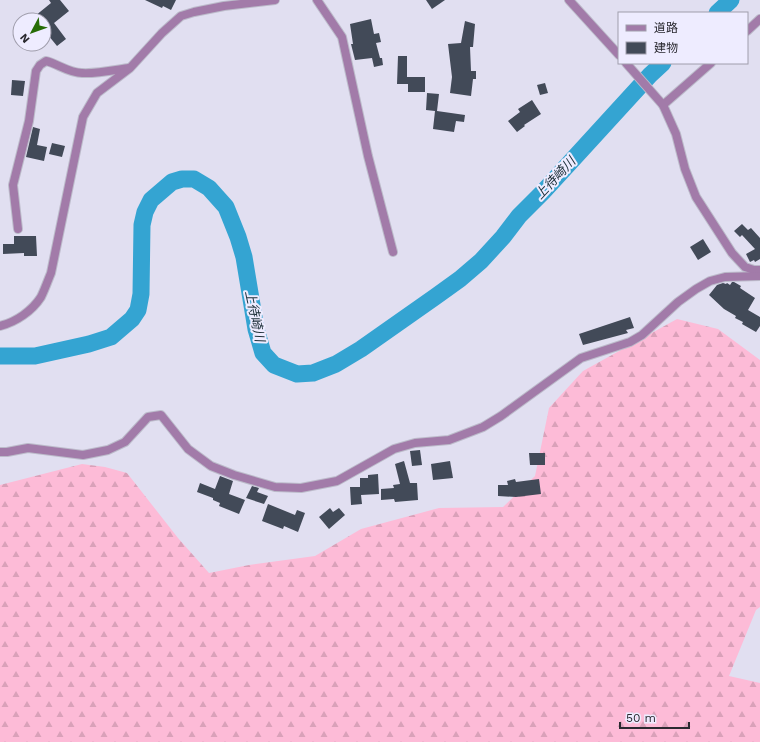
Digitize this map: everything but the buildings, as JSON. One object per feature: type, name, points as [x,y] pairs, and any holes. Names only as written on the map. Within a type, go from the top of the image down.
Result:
[{"type":"street","points":[[0,326],[12,323],[31,309],[41,296],[51,273],[83,117],[97,94],[130,68],[162,33],[181,16],[224,6],[275,0]]},
{"type":"street","points":[[317,0],[342,37],[368,156],[393,252]]},
{"type":"street","points":[[569,0],[618,54]]},
{"type":"street","points":[[748,30],[760,19]]},
{"type":"street","points":[[18,229],[13,184],[29,121],[36,71],[40,65],[46,62],[51,63],[81,74],[130,68]]},
{"type":"street","points":[[627,64],[663,105],[676,134],[685,169],[696,197],[732,254],[745,267],[760,270]]},
{"type":"street","points":[[663,105],[710,64]]},
{"type":"street","points":[[0,452],[28,448],[83,455],[108,450],[125,442],[148,417],[161,415],[188,449],[211,466],[234,475],[275,487],[301,488],[337,481],[394,449],[415,444],[450,440],[483,427],[501,416],[581,358],[630,342],[678,302],[710,281],[725,277],[760,276]]},
{"type":"green space","points":[[677,319],[718,329],[760,360],[760,607],[756,610],[729,676],[760,683],[760,742],[0,742],[0,485],[82,464],[105,467],[127,473],[178,538],[209,573],[249,565],[315,556],[361,529],[439,508],[503,507],[535,476],[549,408],[583,371]]},
{"type":"waterway","name":"上待崎川","points":[[718,12],[731,0]]},
{"type":"waterway","name":"上待崎川","points":[[0,356],[35,356],[89,344],[111,337],[132,319],[138,310],[141,294],[142,225],[145,212],[151,200],[172,182],[182,179],[194,179],[209,188],[226,207],[238,237],[244,257],[256,329],[263,353],[274,365],[297,374],[313,373],[336,364],[361,349],[435,297],[460,279],[481,261],[503,237],[519,216],[662,64]]}]
